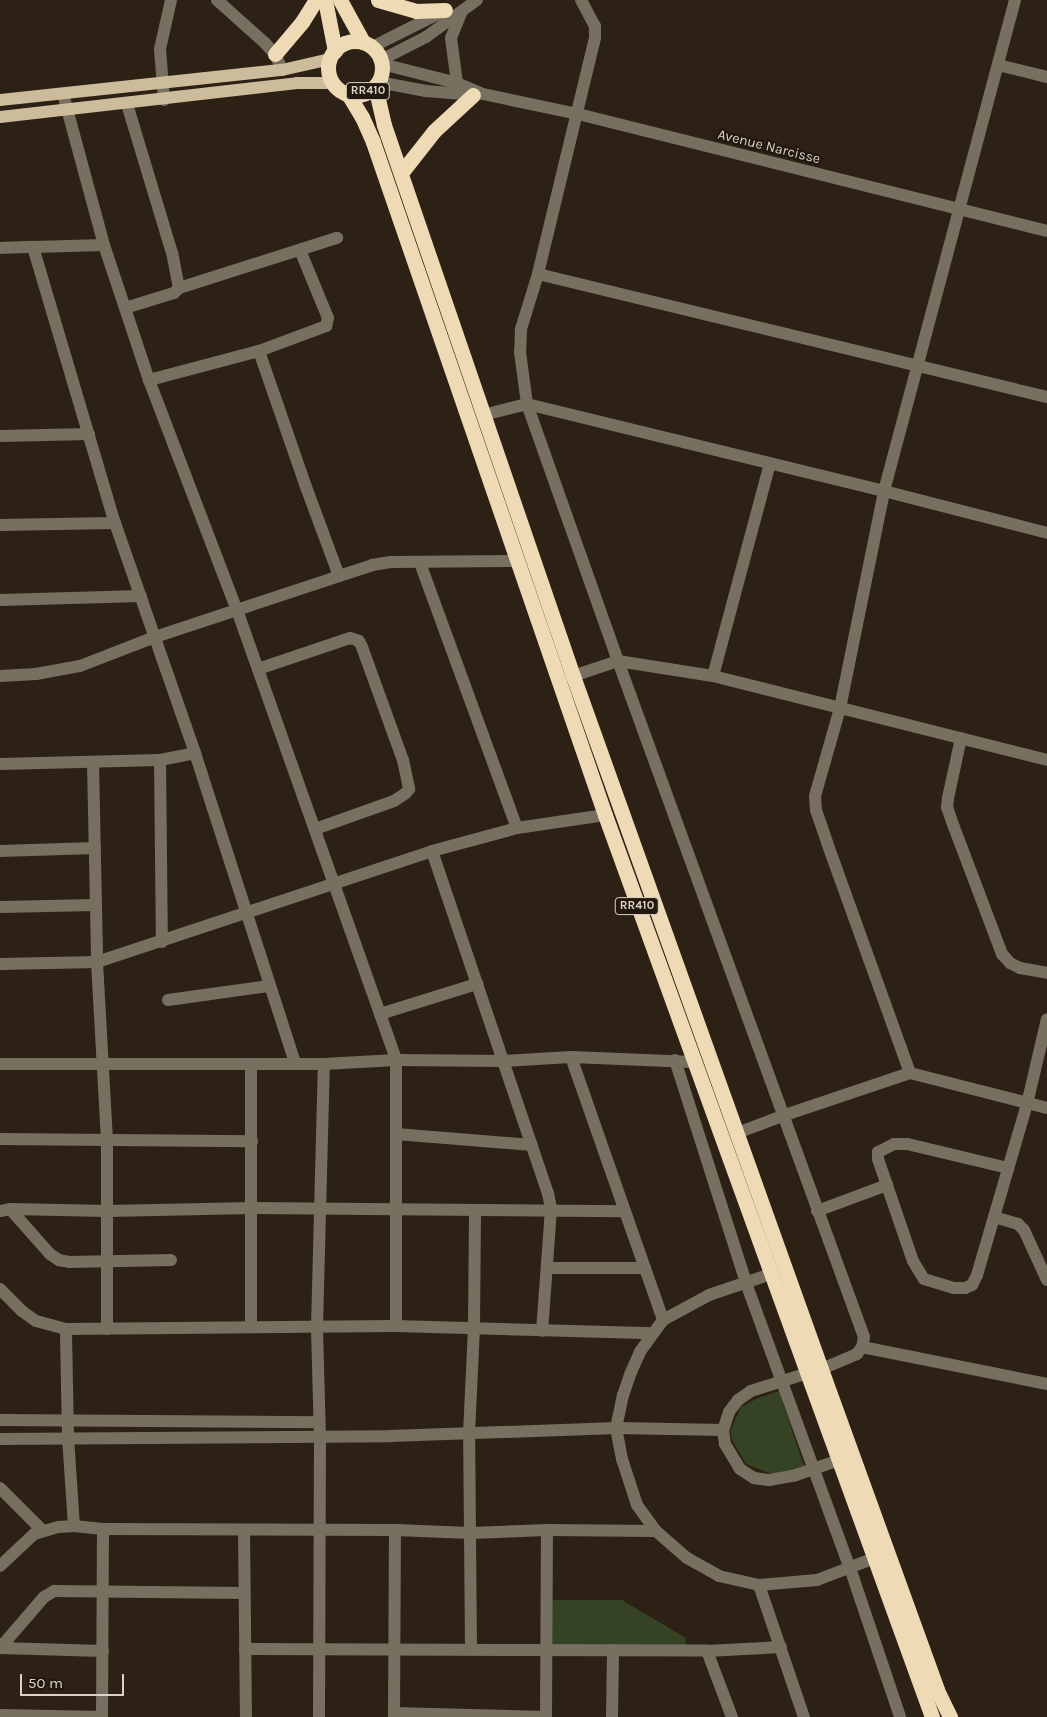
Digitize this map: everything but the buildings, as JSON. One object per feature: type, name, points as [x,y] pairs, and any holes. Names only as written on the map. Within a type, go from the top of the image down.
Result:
[{"type":"highway","points":[[275,54],[302,22],[316,0]]},
{"type":"highway","name":"RR410","points":[[325,0],[332,55],[329,72],[333,83],[348,94],[362,117],[373,142],[605,815],[693,1062],[772,1274],[814,1371],[937,1690],[950,1717]]},
{"type":"highway","points":[[340,0],[367,44],[381,62]]},
{"type":"highway","points":[[378,0],[416,11],[445,10]]},
{"type":"highway","points":[[332,55],[347,43],[367,44]]},
{"type":"highway","name":"RR410","points":[[348,94],[363,94],[377,84],[382,73],[381,62]]},
{"type":"highway","name":"RR410","points":[[377,84],[384,125],[573,676],[737,1133],[814,1371],[840,1460],[932,1717]]},
{"type":"highway","points":[[401,173],[434,131],[478,94]]},
{"type":"main road","points":[[0,100],[161,81],[282,70],[332,55]]},
{"type":"main road","points":[[0,117],[164,100],[297,83],[333,83]]},
{"type":"street","points":[[164,100],[161,81],[160,49],[171,0]]},
{"type":"street","points":[[217,0],[275,54],[282,70]]},
{"type":"street","points":[[381,62],[426,37],[467,5],[477,0]]},
{"type":"street","points":[[581,0],[594,26],[595,38],[538,274],[521,329],[520,352],[527,404],[782,1116],[864,1337],[858,1354],[849,1359],[751,1391],[738,1400],[729,1412],[723,1430],[725,1444],[740,1469],[754,1478],[782,1479],[840,1460]]},
{"type":"street","points":[[910,1073],[816,810],[815,796],[840,708],[884,491],[1015,0]]},
{"type":"street","points":[[367,44],[445,10],[467,5]]},
{"type":"street","points":[[456,83],[451,38],[467,5]]},
{"type":"street","name":"Avenue Narcisse","points":[[381,62],[456,83],[478,94]]},
{"type":"street","points":[[998,65],[1047,77]]},
{"type":"street","name":"Avenue Narcisse","points":[[377,84],[426,91],[478,94],[578,114],[1047,231]]},
{"type":"street","points":[[63,94],[104,245],[149,380],[237,610],[396,1060],[396,1326]]},
{"type":"street","points":[[127,104],[172,253],[180,288]]},
{"type":"street","points":[[125,308],[174,293],[180,288],[337,238]]},
{"type":"street","points":[[0,248],[104,245]]},
{"type":"street","points":[[34,247],[115,523],[195,753],[295,1063]]},
{"type":"street","points":[[149,380],[260,351],[326,326],[328,318],[300,250]]},
{"type":"street","points":[[538,274],[1047,397]]},
{"type":"street","points":[[260,351],[305,484],[339,576]]},
{"type":"street","points":[[483,415],[527,404],[884,491],[1047,533]]},
{"type":"street","points":[[0,436],[89,434]]},
{"type":"street","points":[[713,676],[770,464]]},
{"type":"street","points":[[0,525],[115,523]]},
{"type":"street","points":[[0,676],[62,670],[372,564],[518,561]]},
{"type":"street","points":[[420,563],[517,828]]},
{"type":"street","points":[[0,600],[141,596]]},
{"type":"street","points":[[258,669],[355,638],[362,647],[403,760],[409,789],[406,793],[394,801],[315,829]]},
{"type":"street","points":[[573,676],[618,661],[713,676],[1047,760]]},
{"type":"street","points":[[961,738],[947,807],[954,827],[1002,954],[1010,963],[1020,968],[1047,973]]},
{"type":"street","points":[[0,764],[160,760],[195,753]]},
{"type":"street","points":[[160,760],[162,942]]},
{"type":"street","points":[[93,763],[97,962],[107,1140],[107,1329]]},
{"type":"street","points":[[0,964],[97,962],[432,851],[517,828],[605,815]]},
{"type":"street","points":[[0,851],[95,848]]},
{"type":"street","points":[[432,851],[532,1145],[544,1175],[551,1209],[542,1331]]},
{"type":"street","points":[[0,907],[96,905]]},
{"type":"street","points":[[380,1014],[477,984]]},
{"type":"street","points":[[168,1000],[269,986]]},
{"type":"street","points":[[1008,1168],[907,1144],[894,1144],[878,1152],[878,1159],[886,1184],[913,1261],[924,1279],[954,1288],[972,1285],[977,1275],[1027,1104],[1047,1019]]},
{"type":"street","points":[[0,1064],[103,1062],[324,1064],[396,1060],[503,1061],[571,1057],[693,1062]]},
{"type":"street","points":[[571,1057],[662,1320]]},
{"type":"street","points":[[675,1060],[746,1283],[850,1568],[900,1717]]},
{"type":"street","points":[[251,1064],[253,1208],[251,1326]]},
{"type":"street","points":[[319,1717],[320,1437],[317,1327],[318,1209],[324,1064]]},
{"type":"street","points":[[737,1133],[910,1073],[1047,1108]]},
{"type":"street","points":[[396,1134],[532,1145]]},
{"type":"street","points":[[0,1139],[252,1141]]},
{"type":"street","points":[[817,1212],[886,1184]]},
{"type":"street","points":[[5,1210],[107,1211],[253,1208],[625,1211]]},
{"type":"street","points":[[5,1210],[50,1254],[59,1260],[69,1262],[171,1260]]},
{"type":"street","points":[[471,1649],[471,1532],[468,1434],[474,1328],[475,1210]]},
{"type":"street","points":[[994,1217],[1018,1224],[1024,1230],[1047,1280]]},
{"type":"street","points":[[547,1268],[645,1268]]},
{"type":"street","points":[[772,1274],[709,1295],[662,1320],[653,1333],[632,1372],[623,1395],[616,1428],[622,1459],[637,1505],[656,1531],[687,1558],[719,1576],[760,1585],[817,1580],[875,1558]]},
{"type":"street","points":[[0,1289],[22,1311],[36,1321],[66,1329],[396,1326],[653,1333]]},
{"type":"street","points":[[66,1329],[68,1437],[74,1526]]},
{"type":"street","points":[[862,1347],[1047,1384]]},
{"type":"street","points":[[319,1422],[1,1419],[1,1438],[320,1437],[616,1428],[723,1430]]},
{"type":"street","points":[[0,1488],[43,1531]]},
{"type":"street","points":[[0,1566],[34,1534],[74,1526],[103,1529],[471,1532],[547,1530],[656,1531]]},
{"type":"street","points":[[0,1715],[102,1717],[103,1529]]},
{"type":"street","points":[[244,1530],[246,1717]]},
{"type":"street","points":[[395,1530],[394,1715],[546,1717],[547,1530]]},
{"type":"street","points":[[760,1585],[804,1717]]},
{"type":"street","points":[[0,1648],[44,1597],[54,1590],[244,1594]]},
{"type":"street","points":[[245,1649],[394,1648],[707,1651],[781,1647]]},
{"type":"street","points":[[0,1648],[103,1651]]},
{"type":"street","points":[[612,1717],[613,1650]]},
{"type":"street","points":[[707,1651],[732,1717]]},
{"type":"green space","points":[[779,1391],[804,1466],[783,1473],[769,1473],[746,1464],[733,1442],[730,1431],[741,1407],[758,1398]]},
{"type":"green space","points":[[551,1600],[622,1600],[686,1638],[685,1646],[551,1646]]}]
